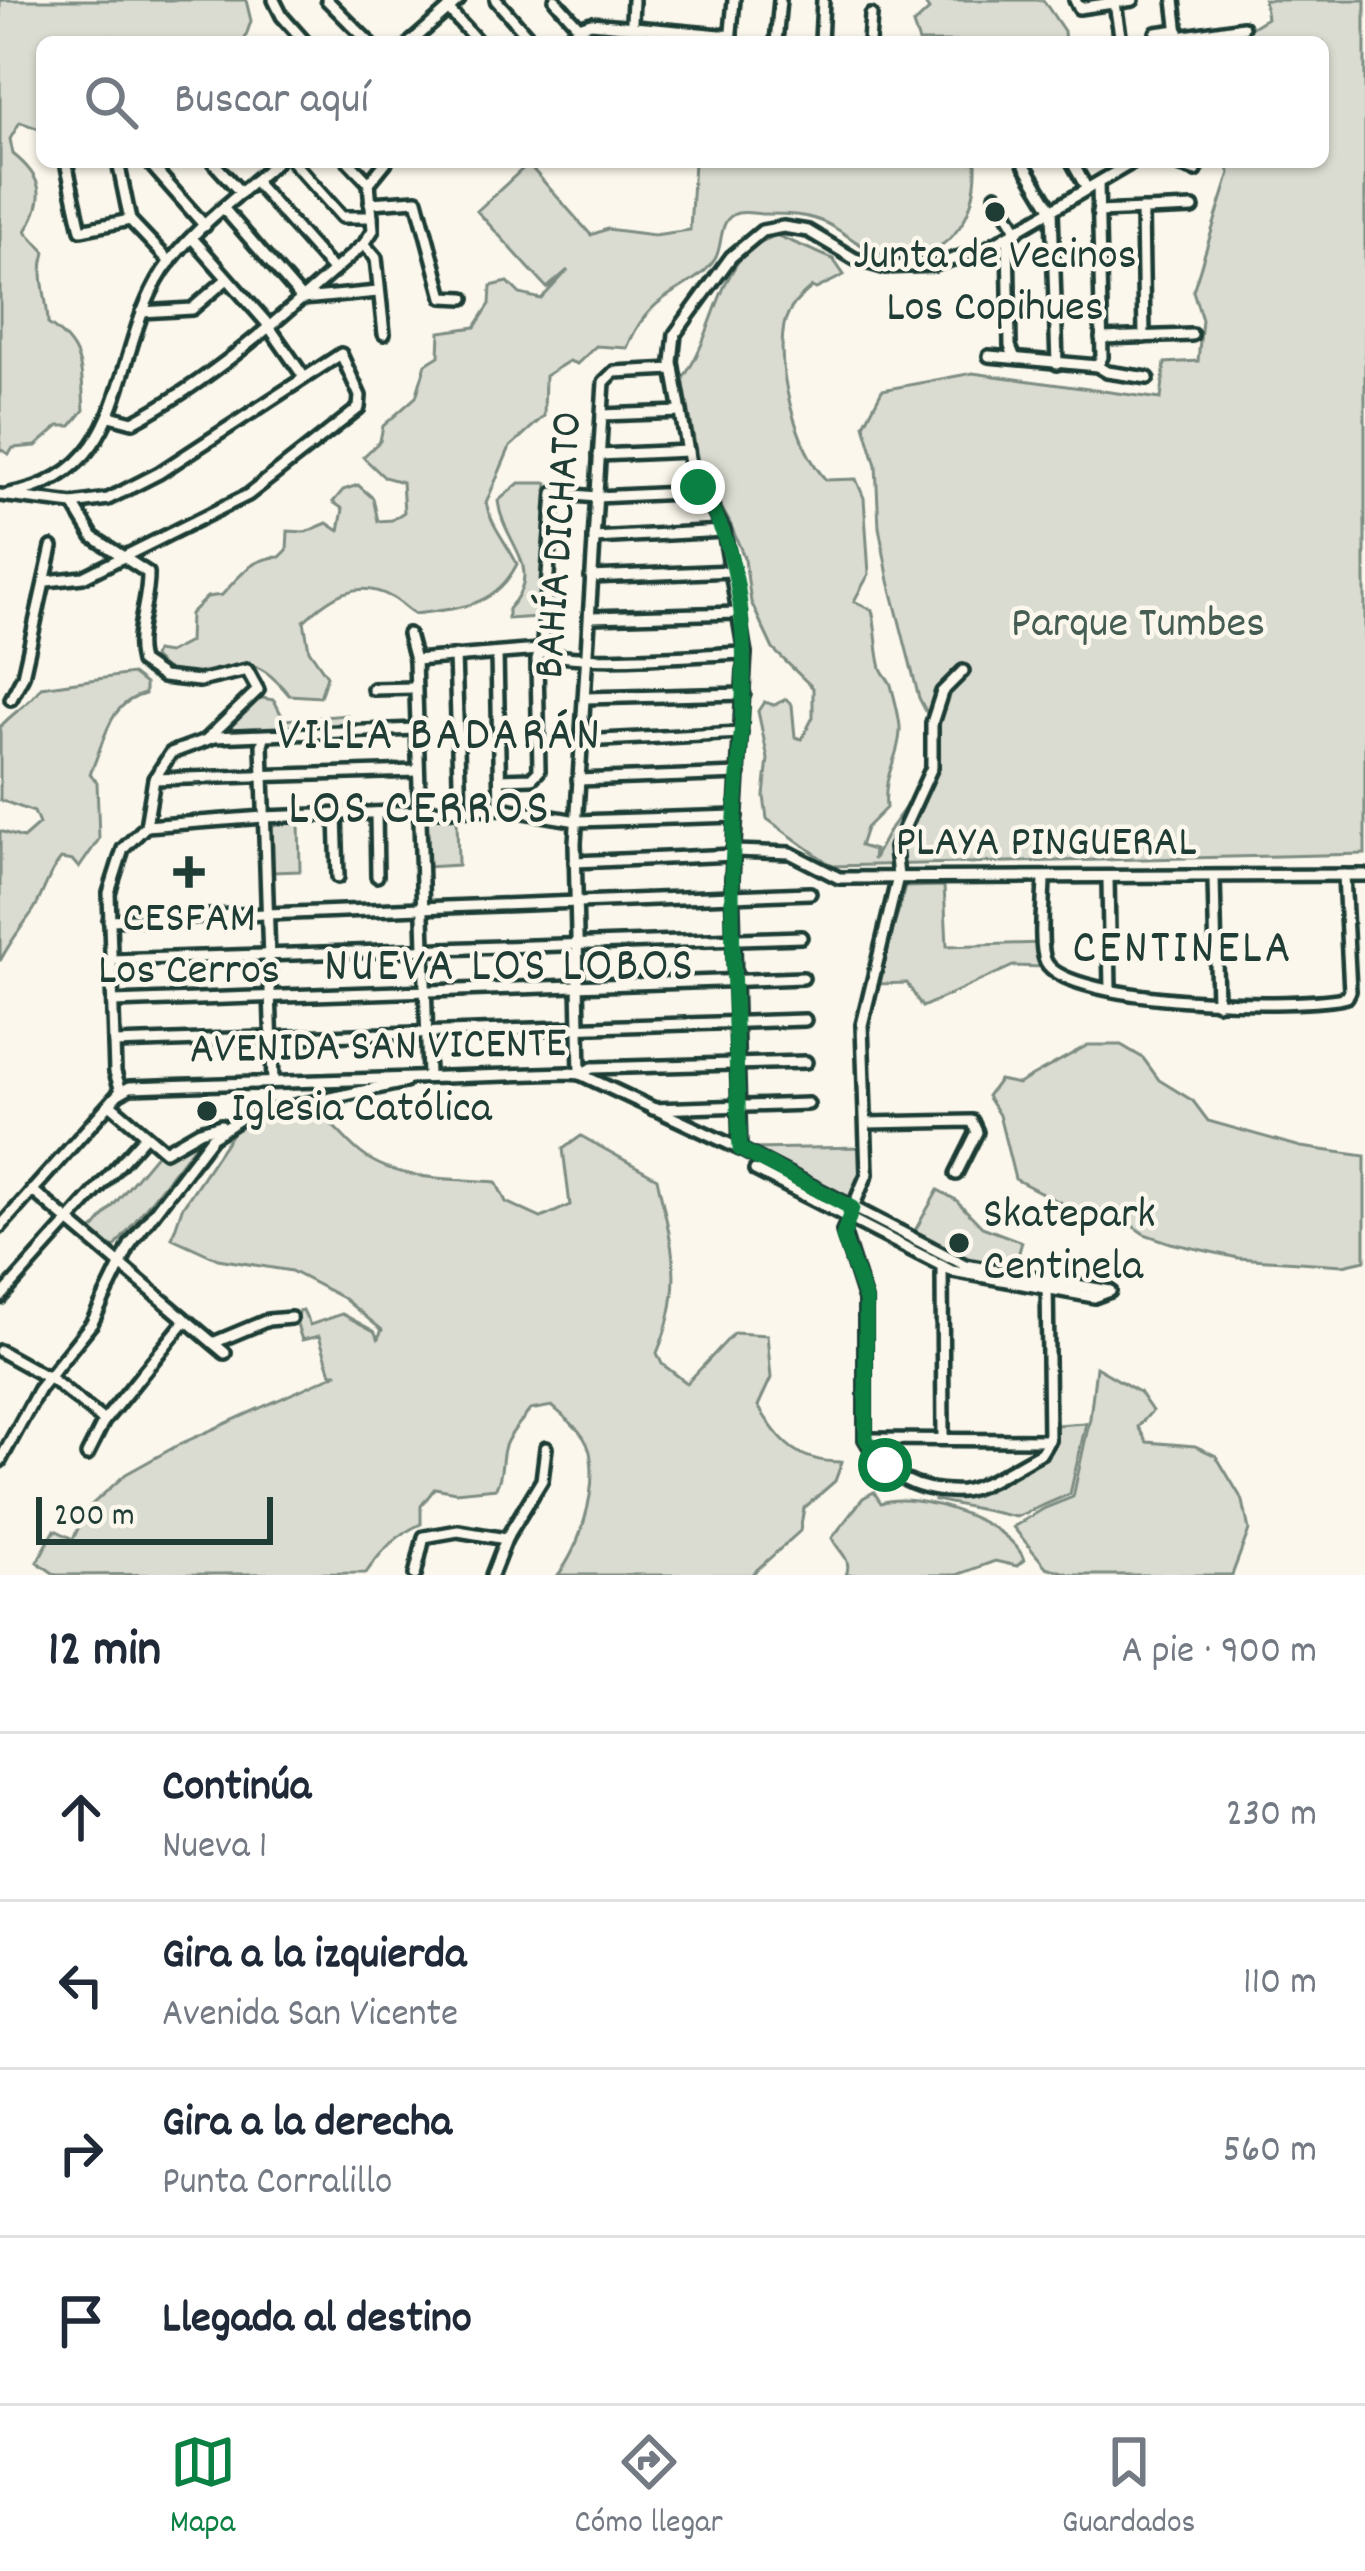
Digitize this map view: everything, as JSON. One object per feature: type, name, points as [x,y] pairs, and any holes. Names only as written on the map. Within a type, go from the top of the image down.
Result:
[{"type":"street","points":[[274,0],[300,36]]},
{"type":"street","points":[[327,0],[363,36]]},
{"type":"street","points":[[421,36],[459,0]]},
{"type":"street","points":[[496,0],[528,36]]},
{"type":"street","points":[[555,0],[579,27]]},
{"type":"street","points":[[631,36],[633,0]]},
{"type":"street","points":[[731,36],[734,0]]},
{"type":"street","points":[[777,36],[780,0]]},
{"type":"street","points":[[821,36],[824,0]]},
{"type":"street","points":[[1076,4],[1133,0]]},
{"type":"street","points":[[1174,0],[1179,36]]},
{"type":"street","points":[[1115,3],[1120,36]]},
{"type":"street","points":[[448,9],[473,36]]},
{"type":"street","points":[[869,36],[871,15]]},
{"type":"street","points":[[569,36],[591,23],[708,36]]},
{"type":"street","points":[[1156,33],[1179,36],[1244,27]]},
{"type":"street","points":[[67,168],[81,230],[130,220]]},
{"type":"street","points":[[119,168],[130,220],[170,262]]},
{"type":"street","points":[[154,168],[205,226]]},
{"type":"street","points":[[218,168],[241,193]]},
{"type":"street","points":[[2,495],[52,478],[96,442],[110,416],[142,312],[170,262],[269,168]]},
{"type":"street","points":[[298,168],[342,217],[372,217]]},
{"type":"street","points":[[110,416],[130,422],[139,419],[269,328],[364,244],[372,234],[369,183],[355,168]]},
{"type":"street","points":[[369,183],[381,168]]},
{"type":"street","points":[[1027,168],[1052,210],[1057,364]]},
{"type":"street","points":[[1077,168],[1092,186],[1099,212],[1102,359],[1097,366]]},
{"type":"street","points":[[740,1149],[732,896],[745,653],[724,532],[693,475],[688,451],[672,347],[678,328],[737,250],[762,231],[783,226],[800,229],[856,259],[893,268],[952,262],[1013,234],[1115,168]]},
{"type":"street","points":[[254,182],[334,271]]},
{"type":"street","points":[[996,195],[1013,234],[1013,356]]},
{"type":"street","points":[[370,203],[417,200],[443,297],[464,298]]},
{"type":"street","points":[[1099,212],[1193,208]]},
{"type":"street","points":[[224,209],[302,299]]},
{"type":"street","points":[[1142,210],[1144,337]]},
{"type":"street","points":[[192,238],[304,377]]},
{"type":"street","points":[[364,244],[376,258],[384,334]]},
{"type":"street","points":[[142,312],[192,309],[227,278]]},
{"type":"street","points":[[302,299],[379,292]]},
{"type":"street","points":[[1101,338],[1192,335]]},
{"type":"street","points":[[2,495],[67,504],[100,501],[146,482],[340,354],[361,399],[353,416],[248,495],[77,579],[47,581]]},
{"type":"street","points":[[989,356],[1097,366],[1107,373],[1148,378]]},
{"type":"street","name":"BAHÍA DICHATO","points":[[580,1074],[574,862],[605,380],[611,373],[674,370]]},
{"type":"street","points":[[602,415],[681,412]]},
{"type":"street","points":[[599,455],[688,451]]},
{"type":"street","points":[[52,478],[93,537],[148,573],[149,595],[136,646],[141,662],[163,676],[199,681],[247,670],[254,677],[258,690],[206,740]]},
{"type":"street","points":[[500,779],[532,778],[539,771],[539,650],[554,493],[596,497],[701,492]]},
{"type":"street","points":[[594,538],[724,532]]},
{"type":"street","points":[[11,699],[23,676],[52,547]]},
{"type":"street","points":[[591,577],[732,572]]},
{"type":"street","points":[[590,617],[739,613]]},
{"type":"street","points":[[110,1105],[168,1151],[200,1131],[251,1115],[428,1076],[415,660],[408,634]]},
{"type":"street","points":[[415,660],[539,650],[551,656],[587,658],[745,653]]},
{"type":"street","points":[[497,654],[500,808]]},
{"type":"street","points":[[455,656],[460,811]]},
{"type":"street","points":[[963,671],[942,692],[932,723],[932,766],[895,848],[898,877],[863,1016],[866,1182],[843,1237],[866,1300],[866,1439],[902,1482],[964,1491],[1041,1454],[1049,1440],[1047,1284]]},
{"type":"street","points":[[373,689],[414,688]]},
{"type":"street","points":[[585,698],[744,694]]},
{"type":"street","points":[[146,826],[154,779],[171,753],[206,740],[416,729]]},
{"type":"street","points":[[581,741],[742,733]]},
{"type":"street","points":[[264,737],[273,1082]]},
{"type":"street","points":[[154,779],[417,772]]},
{"type":"street","points":[[578,780],[739,774]]},
{"type":"street","points":[[0,1227],[121,1091],[116,1077],[109,892],[114,868],[128,842],[146,826],[500,808],[577,821],[736,816]]},
{"type":"street","points":[[376,813],[377,877]]},
{"type":"street","points":[[336,814],[338,877]]},
{"type":"street","name":"PLAYA PINGUERAL","points":[[574,862],[790,853],[839,878],[1365,875]]},
{"type":"street","points":[[1044,878],[1048,966],[1110,990],[1217,1003],[1347,997],[1344,875]]},
{"type":"street","points":[[1214,878],[1217,1003]]},
{"type":"street","points":[[1108,879],[1110,990]]},
{"type":"street","points":[[109,920],[810,893]]},
{"type":"street","points":[[111,960],[801,937]]},
{"type":"street","points":[[112,1002],[803,978]]},
{"type":"street","points":[[114,1043],[805,1020]]},
{"type":"street","points":[[580,1074],[592,1068],[806,1062]]},
{"type":"street","name":"AVENIDA SAN VICENTE","points":[[121,1091],[428,1076],[580,1074],[740,1149],[850,1212],[942,1267],[966,1276],[1047,1284],[1110,1292],[1094,1297],[1047,1284],[965,1265],[850,1212],[755,1170]]},
{"type":"street","points":[[648,1109],[808,1104]]},
{"type":"street","points":[[866,1123],[971,1121],[977,1132],[956,1174]]},
{"type":"street","points":[[0,1460],[48,1378],[92,1323],[118,1266],[175,1183],[226,1125]]},
{"type":"street","points":[[0,1298],[146,1136]]},
{"type":"street","points":[[32,1190],[225,1353]]},
{"type":"street","points":[[942,1267],[943,1438]]},
{"type":"street","points":[[213,1343],[268,1320],[291,1318]]},
{"type":"street","points":[[87,1455],[104,1421],[185,1321]]},
{"type":"street","points":[[0,1351],[48,1378],[104,1421]]},
{"type":"street","points":[[866,1439],[1049,1440]]},
{"type":"street","points":[[492,1575],[506,1539],[542,1480],[546,1448]]},
{"type":"street","points":[[415,1575],[424,1537],[458,1531],[506,1539]]},
{"type":"green space","points":[[0,0],[246,0],[251,21],[246,36],[36,36],[36,128],[20,122],[10,139],[13,154],[31,171],[39,189],[37,208],[26,231],[45,252],[42,280],[48,324],[75,351],[84,410],[71,426],[59,426],[36,446],[13,448],[9,454],[0,449]]},
{"type":"green space","points":[[922,0],[1043,0],[1064,36],[917,36],[913,25],[929,10]]},
{"type":"green space","name":"Parque Tumbes","points":[[1264,0],[1365,0],[1365,854],[832,866],[767,819],[768,759],[758,711],[764,702],[774,705],[786,699],[792,705],[795,737],[802,739],[813,717],[813,688],[773,649],[751,602],[745,560],[699,467],[683,378],[733,269],[746,252],[776,235],[833,259],[844,275],[812,287],[791,308],[784,325],[783,364],[797,428],[815,466],[826,480],[856,479],[864,498],[869,574],[854,601],[872,610],[881,668],[891,685],[900,728],[886,808],[866,828],[860,846],[874,850],[873,860],[935,767],[932,723],[919,698],[889,581],[879,527],[876,465],[864,425],[882,390],[973,373],[1161,399],[1165,363],[1198,361],[1202,320],[1193,291],[1228,168],[1329,168],[1329,36],[1209,36],[1247,30],[1267,18]]},
{"type":"green space","points":[[524,168],[532,168],[591,235],[607,229],[654,235],[690,230],[694,168],[976,168],[964,219],[954,234],[925,253],[876,252],[805,216],[745,212],[731,216],[711,265],[650,310],[627,348],[596,346],[577,364],[569,361],[545,376],[544,416],[510,447],[486,503],[517,564],[508,579],[474,603],[415,614],[395,599],[367,589],[344,593],[323,604],[304,621],[309,650],[327,676],[320,697],[289,695],[266,672],[246,664],[196,683],[171,674],[153,658],[155,651],[168,653],[189,642],[190,614],[207,597],[222,595],[254,564],[280,557],[287,550],[288,531],[306,532],[327,523],[339,531],[343,509],[333,502],[343,490],[358,485],[373,498],[378,521],[392,520],[404,512],[402,482],[384,477],[363,457],[380,441],[383,426],[416,397],[426,364],[439,356],[440,332],[475,327],[490,304],[491,286],[508,282],[520,294],[541,299],[568,270],[547,288],[477,211]]},
{"type":"green space","points":[[519,483],[547,483],[538,617],[508,619],[508,609],[524,581],[523,568],[498,501]]},
{"type":"green space","points":[[132,674],[145,684],[145,694],[115,715],[90,774],[97,782],[99,839],[79,868],[61,859],[0,961],[0,831],[23,838],[39,824],[34,812],[0,800],[0,727],[41,687]]},
{"type":"green space","points":[[256,697],[274,700],[284,720],[347,715],[347,725],[224,734],[222,729]]},
{"type":"green space","points":[[428,818],[457,818],[458,865],[426,867]]},
{"type":"green space","points":[[299,821],[300,871],[272,872],[270,826]]},
{"type":"green space","points":[[944,886],[947,946],[1042,943],[1043,967],[1013,966],[922,1007],[907,983],[878,984],[905,887]]},
{"type":"green space","points":[[1088,1045],[1121,1045],[1143,1058],[1159,1080],[1193,1101],[1208,1121],[1301,1147],[1365,1156],[1365,1260],[1343,1265],[1238,1258],[1171,1243],[1144,1234],[1108,1209],[1075,1210],[1015,1179],[999,1115],[987,1096],[999,1080],[1018,1084]]},
{"type":"green space","points":[[313,1108],[370,1160],[404,1173],[496,1182],[506,1202],[541,1218],[570,1205],[563,1149],[581,1136],[657,1178],[674,1286],[657,1353],[662,1364],[687,1383],[734,1333],[767,1335],[771,1378],[758,1406],[791,1448],[813,1458],[842,1462],[835,1481],[804,1508],[800,1531],[751,1575],[558,1575],[585,1520],[592,1472],[586,1442],[552,1406],[530,1410],[513,1432],[496,1488],[455,1492],[435,1488],[421,1506],[421,1524],[390,1544],[366,1573],[56,1575],[37,1562],[55,1530],[73,1539],[88,1508],[126,1474],[180,1444],[338,1373],[331,1373],[319,1336],[302,1340],[299,1311],[303,1310],[310,1325],[342,1314],[374,1331],[378,1338],[382,1330],[343,1298],[291,1271],[218,1259],[172,1238],[182,1208],[243,1117]]},
{"type":"green space","points":[[190,1142],[195,1145],[115,1247],[108,1247],[91,1232],[158,1152],[172,1154]]},
{"type":"green space","points":[[865,1147],[866,1163],[852,1204],[747,1149]]},
{"type":"green space","points":[[938,1190],[956,1200],[982,1227],[1022,1242],[1014,1269],[976,1264],[913,1234]]},
{"type":"green space","points":[[1096,1367],[1139,1392],[1152,1411],[1138,1427],[1147,1442],[1195,1446],[1216,1456],[1243,1501],[1249,1530],[1232,1575],[1072,1575],[1046,1567],[1013,1527],[1073,1497]]},
{"type":"green space","points":[[1086,1423],[1070,1494],[1016,1517],[935,1500],[937,1494],[967,1496],[1044,1458],[1053,1444],[1056,1425]]},
{"type":"green space","points":[[874,1492],[881,1503],[916,1501],[961,1512],[1001,1533],[1024,1560],[1017,1566],[995,1561],[957,1575],[846,1575],[846,1560],[832,1538],[863,1498]]},
{"type":"place","name":"Junta de Vecinos Los Copihues","points":[[995,212]]},
{"type":"place","name":"CESFAM Los Cerros","points":[[189,872]]},
{"type":"place","name":"Iglesia Católica","points":[[207,1111]]},
{"type":"place","name":"Skatepark Centinela","points":[[959,1243]]},
{"type":"district","name":"VILLA BADARÁN","points":[[440,738]]},
{"type":"district","name":"LOS CERROS","points":[[420,812]]},
{"type":"district","name":"CENTINELA","points":[[1183,951]]},
{"type":"district","name":"NUEVA LOS LOBOS","points":[[510,969]]},
{"type":"route","points":[[698,487],[727,540],[745,653],[732,879],[740,1149],[852,1208],[843,1237],[866,1300],[866,1439],[885,1465]]}]
